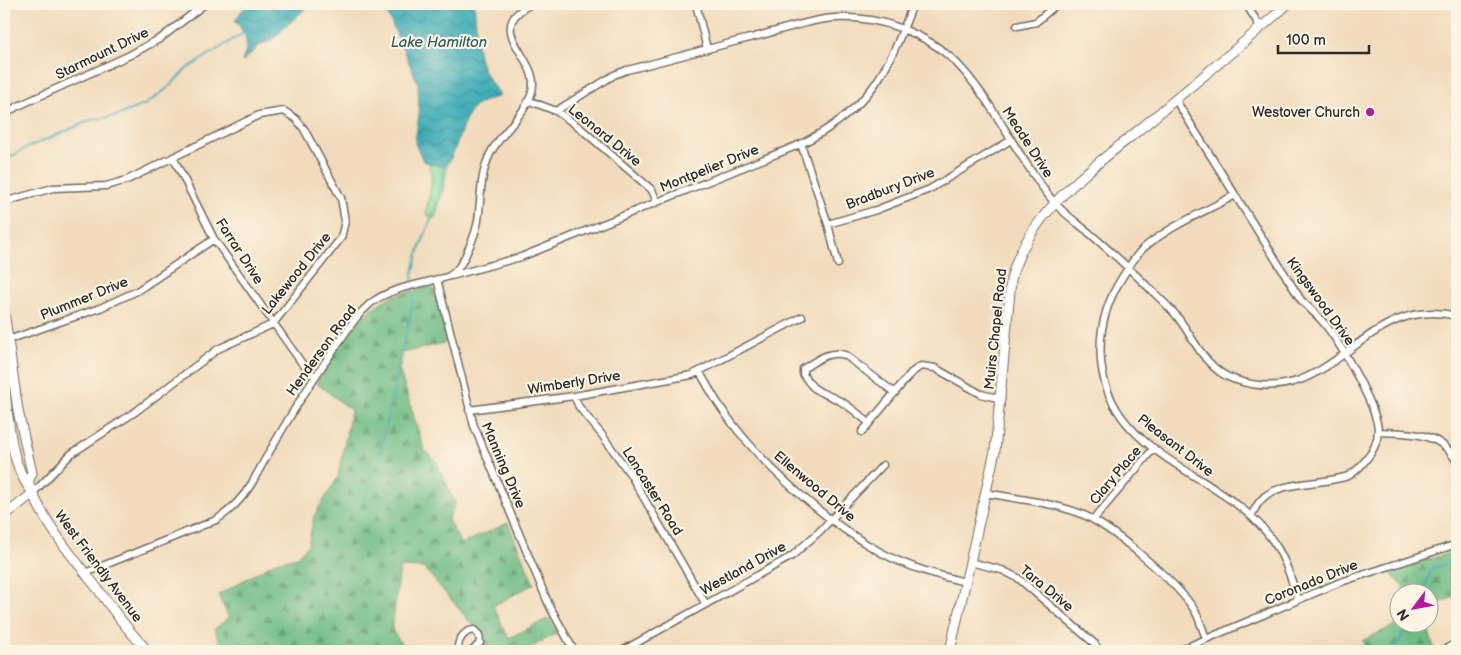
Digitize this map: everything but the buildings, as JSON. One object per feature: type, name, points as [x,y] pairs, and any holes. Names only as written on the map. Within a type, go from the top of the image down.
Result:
[{"type":"main road","name":"Muirs Chapel Road","points":[[950,651],[995,451],[1014,269],[1024,244],[1055,204],[1079,180],[1288,4]]},
{"type":"main road","name":"West Friendly Avenue","points":[[4,311],[18,411],[32,473],[28,482],[32,494]]},
{"type":"main road","name":"West Friendly Avenue","points":[[4,384],[15,458],[22,480],[48,522],[85,573],[148,651]]},
{"type":"main road","points":[[4,516],[32,494]]},
{"type":"street","name":"Starmount Drive","points":[[4,115],[16,107],[161,38],[205,4]]},
{"type":"street","points":[[450,276],[465,258],[477,227],[483,169],[490,153],[499,137],[530,101],[533,83],[529,70],[513,41],[511,30],[512,20],[517,12],[531,4]]},
{"type":"street","points":[[696,4],[707,49]]},
{"type":"street","name":"Montpelier Drive","points":[[450,276],[521,257],[802,144],[835,126],[871,92],[890,62],[913,4]]},
{"type":"street","points":[[1017,26],[1036,22],[1057,4]]},
{"type":"street","points":[[1246,4],[1261,28]]},
{"type":"street","name":"Meade Drive","points":[[556,111],[614,75],[707,49],[825,20],[869,20],[903,29],[936,46],[962,68],[978,88],[1055,204],[1128,267],[1179,319],[1205,359],[1230,378],[1258,385],[1285,384],[1314,375],[1344,355],[1368,334],[1392,322],[1434,313],[1457,316]]},
{"type":"street","name":"Kingswood Drive","points":[[1175,99],[1301,300],[1324,323],[1344,355],[1374,408],[1378,432]]},
{"type":"street","points":[[530,101],[556,111]]},
{"type":"street","name":"Lakewood Drive","points":[[4,202],[53,188],[116,183],[272,111],[284,112],[296,119],[304,129],[341,198],[344,210],[344,233],[334,250],[273,324],[218,349],[135,412],[71,454],[32,494]]},
{"type":"street","name":"Leonard Drive","points":[[556,111],[579,127],[652,190],[656,202]]},
{"type":"street","name":"Bradbury Drive","points":[[828,224],[876,210],[930,189],[1011,140]]},
{"type":"street","points":[[802,144],[828,224],[838,264]]},
{"type":"street","name":"Farrar Drive","points":[[172,157],[214,240],[273,324],[301,362],[314,376]]},
{"type":"street","name":"Pleasant Drive","points":[[1235,196],[1146,246],[1128,267],[1113,291],[1101,327],[1100,361],[1104,378],[1119,412],[1129,426],[1154,448],[1251,516],[1275,544],[1290,576],[1298,600]]},
{"type":"street","name":"Plummer Drive","points":[[8,340],[119,299],[168,272],[214,240]]},
{"type":"street","name":"Henderson Road","points":[[85,573],[216,520],[227,513],[243,498],[314,376],[351,325],[372,303],[395,290],[450,276]]},
{"type":"street","name":"Manning Drive","points":[[437,279],[474,426],[550,605],[574,651]]},
{"type":"street","points":[[700,373],[802,317]]},
{"type":"street","points":[[869,423],[854,410],[838,400],[815,391],[802,374],[803,369],[828,354],[837,352],[845,354],[895,393]]},
{"type":"street","points":[[862,432],[911,373],[921,366],[935,368],[981,394],[1001,399]]},
{"type":"street","name":"Wimberly Drive","points":[[469,410],[574,396],[700,373]]},
{"type":"street","name":"Ellenwood Drive","points":[[700,373],[724,412],[767,463],[832,519],[883,554],[926,571],[965,582]]},
{"type":"street","name":"Lancaster Road","points":[[574,396],[579,407],[630,474],[705,603]]},
{"type":"street","points":[[1251,516],[1261,499],[1270,493],[1280,489],[1334,480],[1357,471],[1376,446],[1378,432],[1423,434],[1440,441],[1457,463]]},
{"type":"street","name":"Clary Place","points":[[1094,519],[1154,448]]},
{"type":"street","name":"Westland Drive","points":[[622,651],[792,556],[832,519],[883,465]]},
{"type":"street","points":[[986,492],[1065,509],[1094,519],[1131,547],[1182,596],[1194,611],[1206,639]]},
{"type":"street","name":"Coronado Drive","points":[[1178,651],[1298,600],[1381,568],[1457,544]]},
{"type":"street","name":"Tara Drive","points":[[970,562],[1002,570],[1018,578],[1095,644],[1099,651]]},
{"type":"street","points":[[458,651],[460,639],[470,630],[474,630],[479,635],[480,643],[472,651]]},
{"type":"street","points":[[1441,651],[1457,643]]},
{"type":"green space","points":[[429,163],[443,167],[447,164],[439,205],[435,218],[431,219],[426,213],[432,178]]},
{"type":"green space","points":[[430,287],[434,289],[448,342],[403,353],[399,369],[424,449],[437,463],[455,503],[448,520],[461,544],[508,523],[534,584],[493,606],[509,638],[549,618],[557,633],[525,651],[480,651],[485,645],[485,638],[482,632],[471,623],[424,568],[400,567],[392,630],[402,645],[451,649],[452,651],[224,651],[214,629],[229,618],[218,595],[275,562],[297,557],[308,545],[314,516],[338,477],[351,410],[316,383],[350,332],[370,310],[396,295]]},
{"type":"green space","points":[[1457,551],[1457,596],[1438,603],[1438,582],[1399,582],[1390,571]]},
{"type":"green space","points":[[1388,629],[1388,632],[1429,632],[1434,648],[1429,651],[1365,651],[1363,640]]},
{"type":"water","points":[[247,4],[310,4],[273,39],[259,46],[242,62],[246,49],[246,40],[243,31],[235,20]]},
{"type":"water","name":"Lake Hamilton","points":[[383,4],[474,4],[480,61],[484,72],[500,94],[498,97],[478,104],[467,116],[451,158],[444,167],[423,161],[415,143],[419,114],[418,83]]},
{"type":"waterway","points":[[4,161],[24,149],[91,120],[116,116],[146,104],[169,87],[185,70],[245,32]]},
{"type":"waterway","points":[[412,283],[418,253],[439,195],[443,165]]},
{"type":"waterway","points":[[380,453],[413,302],[412,288]]},
{"type":"waterway","points":[[1426,582],[1432,568],[1457,561]]},
{"type":"waterway","points":[[1395,651],[1404,632]]},
{"type":"place","name":"Westover Church","points":[[1370,112]]}]
